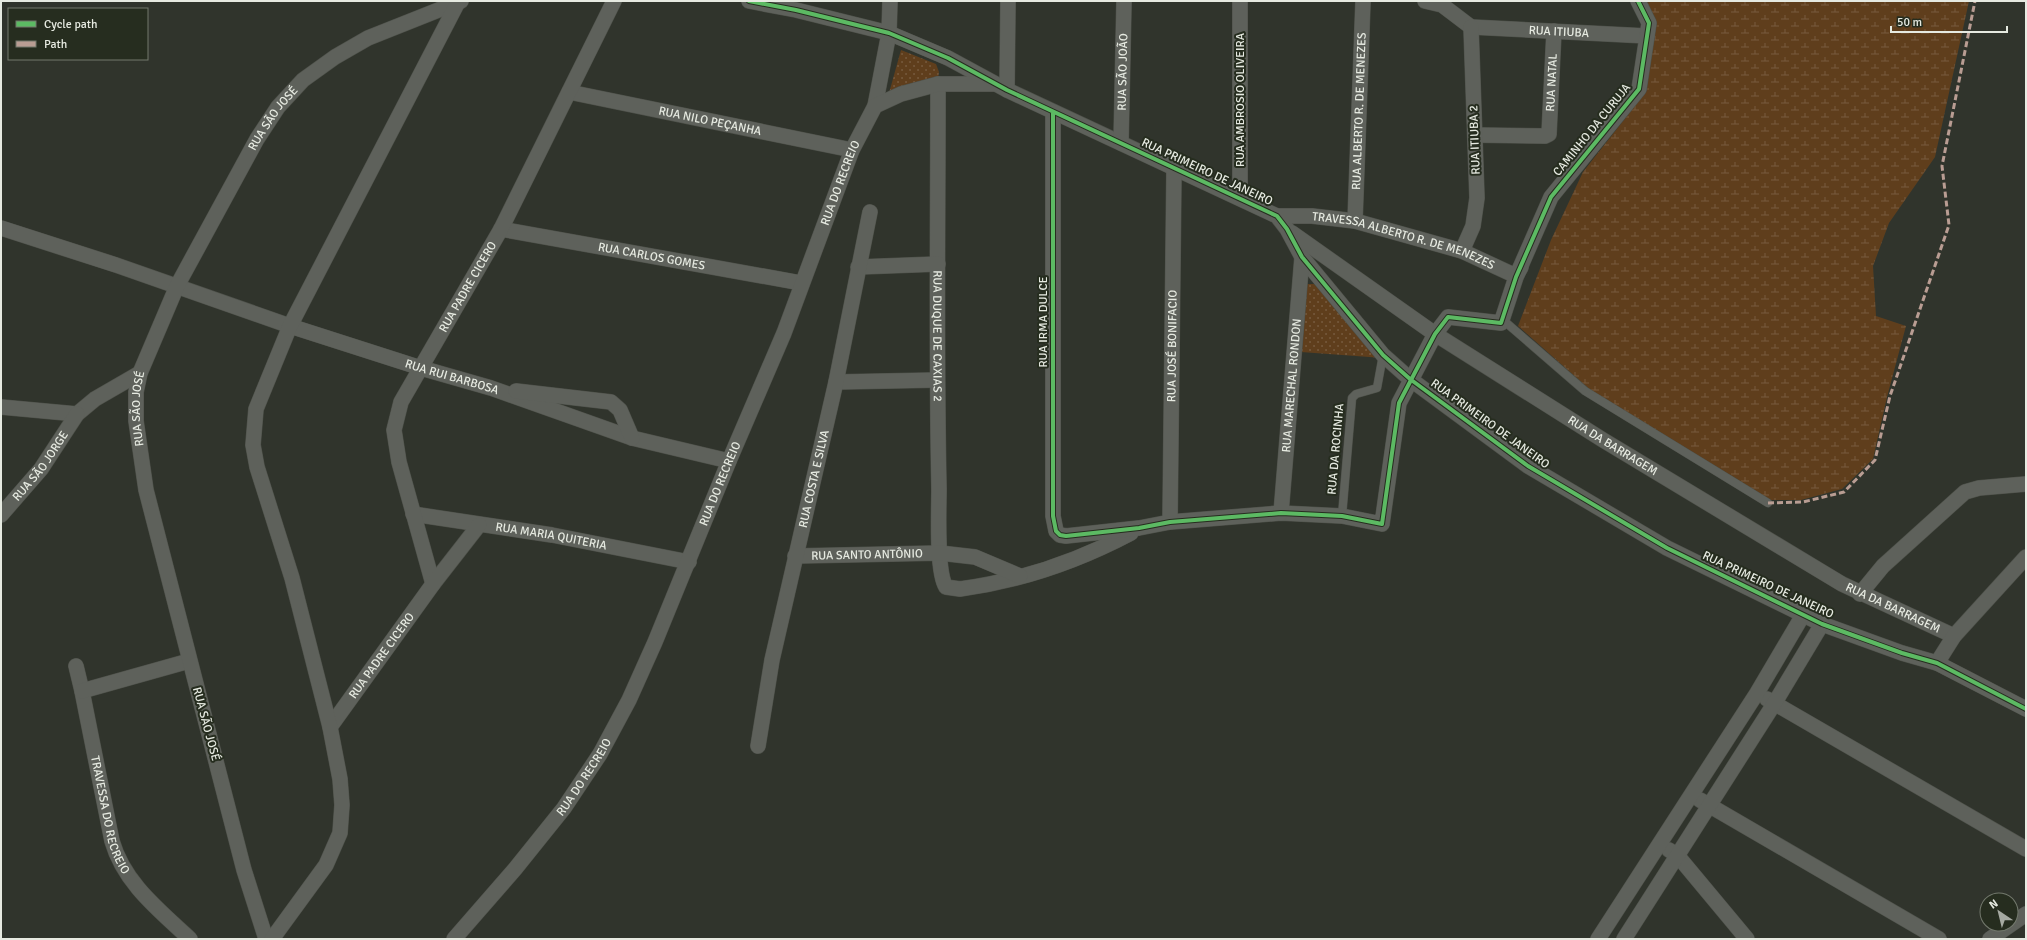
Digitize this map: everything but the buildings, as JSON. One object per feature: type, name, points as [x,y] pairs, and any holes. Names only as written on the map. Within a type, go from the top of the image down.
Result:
[{"type":"street","name":"RUA PADRE CICERO","points":[[433,584],[399,462],[394,430],[401,402],[501,229],[614,1]]},
{"type":"street","name":"RUA DO RECREIO","points":[[454,939],[515,869],[564,808],[600,754],[629,700],[689,562],[729,461],[784,333],[801,283],[852,150],[875,106],[889,33],[890,1]]},
{"type":"street","points":[[875,106],[901,94],[938,84],[1001,87],[1008,1]]},
{"type":"street","name":"RUA SÃO JOÃO","points":[[1121,143],[1124,1]]},
{"type":"street","name":"RUA AMBROSIO OLIVEIRA","points":[[1240,1],[1240,198]]},
{"type":"street","name":"RUA ALBERTO R. DE MENEZES","points":[[1355,221],[1363,1]]},
{"type":"street","points":[[1424,1],[1442,5],[1471,27]]},
{"type":"street","name":"CAMINHO DA CURUJA","points":[[1503,320],[1516,277],[1551,197],[1639,90],[1650,23],[1638,1]]},
{"type":"street","name":"RUA SÃO JOSÉ","points":[[266,939],[244,870],[146,490],[138,446],[136,392],[140,373],[177,286],[257,139],[278,107],[303,80],[368,38],[460,2]]},
{"type":"street","name":"RUA SÃO JOSÉ","points":[[272,939],[326,865],[340,833],[342,805],[330,727],[292,578],[257,467],[253,445],[256,408],[290,326],[460,2]]},
{"type":"street","name":"RUA PRIMEIRO DE JANEIRO","points":[[754,2],[796,10],[889,33],[948,58],[1001,87],[1053,112],[1277,216],[1287,229],[1302,257],[1383,355],[1410,379],[1528,466],[1666,548],[1803,615],[1822,624],[1937,663],[2026,709]]},
{"type":"street","name":"RUA ITIUBA","points":[[1471,27],[1647,36]]},
{"type":"street","name":"RUA ITIUBA 2","points":[[1462,251],[1475,215],[1477,198],[1471,27]]},
{"type":"street","name":"RUA NATAL","points":[[1475,135],[1545,136],[1549,134],[1554,31]]},
{"type":"street","name":"RUA DUQUE DE CAXIAS 2","points":[[938,84],[937,380],[940,553],[943,582],[946,587],[955,589],[970,588],[1020,576]]},
{"type":"street","name":"RUA NILO PEÇANHA","points":[[569,92],[852,150]]},
{"type":"street","name":"RUA IRMA DULCE","points":[[1053,112],[1053,516],[1056,531],[1066,536],[1139,528]]},
{"type":"street","name":"RUA JOSÉ BONIFACIO","points":[[1170,522],[1174,169]]},
{"type":"street","name":"RUA COSTA E SILVA","points":[[758,746],[772,660],[836,382],[870,212]]},
{"type":"street","name":"TRAVESSA ALBERTO R. DE MENEZES","points":[[1277,216],[1312,216],[1355,221],[1462,251],[1516,276],[1522,266]]},
{"type":"street","name":"RUA CARLOS GOMES","points":[[501,229],[801,283]]},
{"type":"street","name":"RUA DA BARRAGEM","points":[[1287,229],[1321,255],[1435,334],[1603,440],[1860,594],[1954,636]]},
{"type":"street","name":"RUA RUI BARBOSA","points":[[2,233],[116,265],[290,326],[421,368],[491,388],[632,438],[729,461]]},
{"type":"street","name":"RUA MARECHAL RONDON","points":[[1281,513],[1302,257]]},
{"type":"street","points":[[858,267],[938,264]]},
{"type":"street","points":[[1020,576],[1057,567],[1099,549],[1139,528],[1170,522],[1281,513],[1342,516],[1383,524],[1396,412],[1410,379],[1435,334],[1448,317],[1500,323],[1503,320]]},
{"type":"street","name":"RUA SÃO JORGE","points":[[1,515],[41,469],[77,414],[95,399],[140,373]]},
{"type":"street","points":[[836,382],[937,380]]},
{"type":"street","points":[[491,388],[611,402],[620,410],[632,438]]},
{"type":"street","points":[[1,407],[77,414]]},
{"type":"street","points":[[1860,594],[1883,566],[1965,492],[1979,488],[2026,484]]},
{"type":"street","name":"RUA MARIA QUITERIA","points":[[414,514],[552,535],[689,562]]},
{"type":"street","name":"RUA PADRE CICERO","points":[[330,727],[433,584],[479,525]]},
{"type":"street","name":"RUA SANTO ANTÔNIO","points":[[795,556],[940,553],[975,557],[1020,576]]},
{"type":"street","points":[[1937,663],[1954,636],[2026,557]]},
{"type":"street","points":[[1598,939],[1757,693],[1803,615]]},
{"type":"street","points":[[1624,939],[1708,805],[1774,704],[1822,624]]},
{"type":"street","points":[[82,691],[189,660]]},
{"type":"street","name":"TRAVESSA DO RECREIO","points":[[76,666],[112,842],[119,862],[127,876],[140,891],[188,939]]},
{"type":"street","points":[[1757,693],[2026,849]]},
{"type":"street","points":[[1691,794],[1939,939]]},
{"type":"street","points":[[1660,844],[1677,855],[1747,939]]},
{"type":"street","points":[[1990,939],[2026,914]]},
{"type":"lane","points":[[1503,320],[1585,391],[1768,502]]},
{"type":"lane","name":"RUA DA ROCINHA","points":[[1342,516],[1352,398],[1356,394],[1378,387],[1383,355]]},
{"type":"green space","points":[[1644,1],[1969,1],[1935,157],[1889,223],[1873,266],[1876,316],[1906,326],[1887,397],[1873,459],[1842,489],[1801,500],[1770,500],[1589,389],[1518,326],[1551,240],[1583,172],[1645,93]]},
{"type":"green space","points":[[901,50],[936,64],[939,72],[938,79],[889,93]]},
{"type":"green space","points":[[1305,284],[1314,284],[1383,358],[1301,352]]},
{"type":"marked path","points":[[1768,503],[1803,502],[1844,492],[1875,460],[1890,396],[1949,225],[1942,166],[1975,1]]},
{"type":"cycle path","points":[[749,1],[796,10],[889,33],[948,58],[1007,90],[1277,216],[1287,229],[1302,257],[1383,355],[1410,379],[1528,466],[1667,548],[1822,624],[1902,653],[1937,663],[2026,709]]},
{"type":"cycle path","points":[[1053,112],[1053,516],[1056,531],[1060,535],[1066,536],[1139,528],[1170,522],[1281,513],[1342,516],[1382,524],[1399,403],[1435,334],[1448,317],[1501,323],[1516,277],[1551,197],[1639,89],[1649,23],[1638,1]]}]
